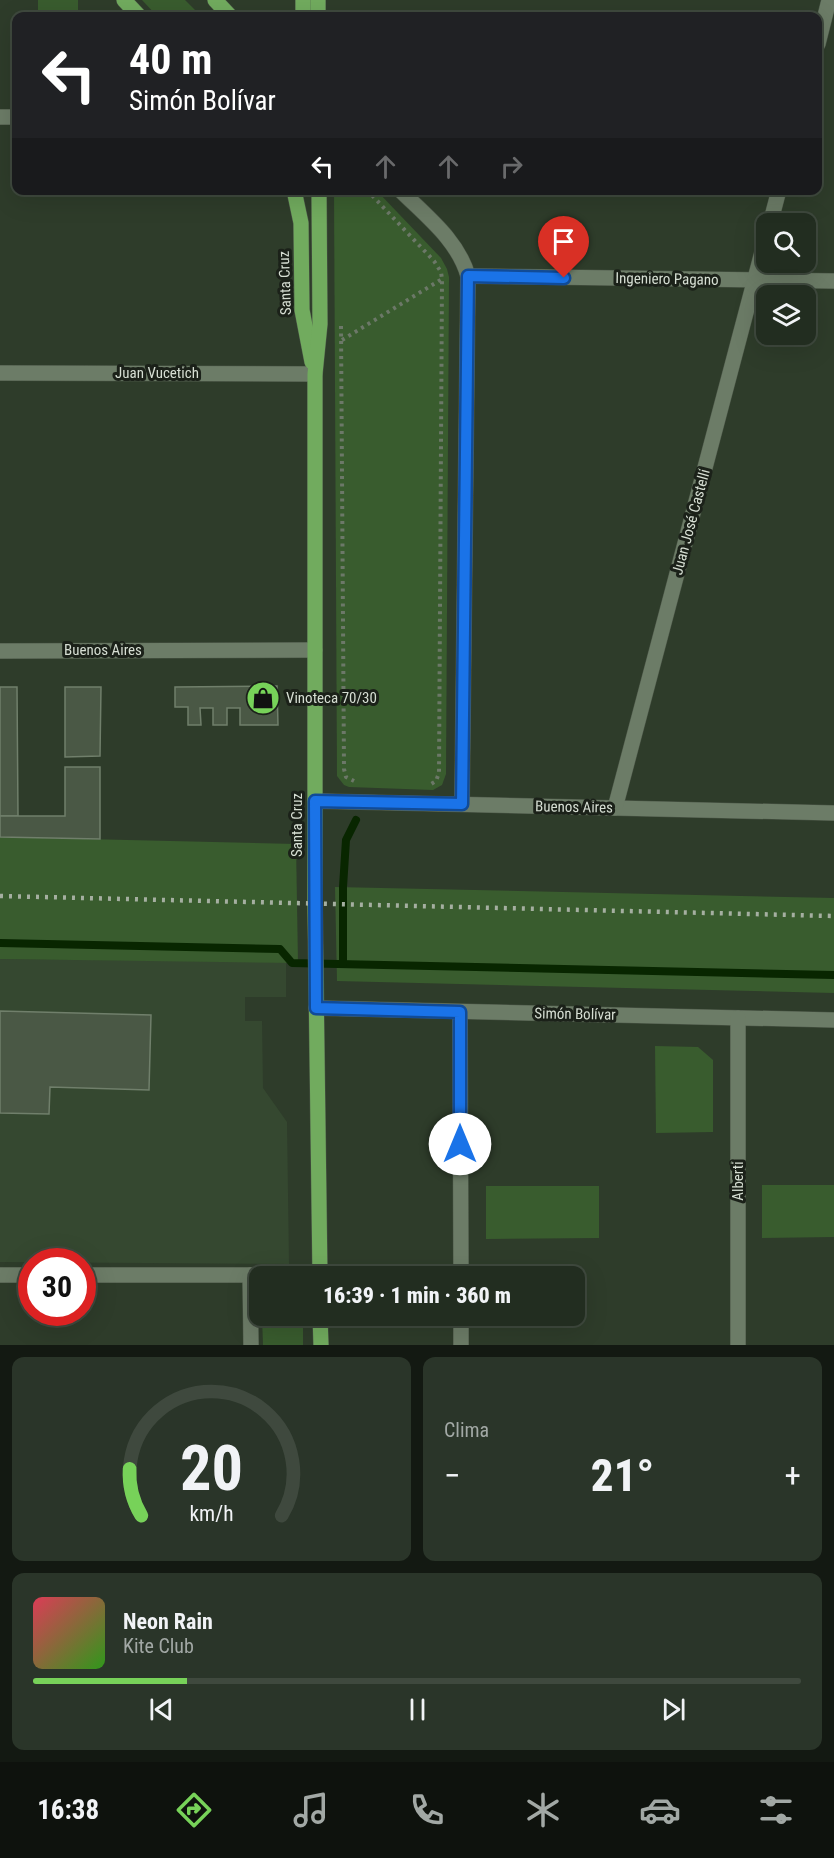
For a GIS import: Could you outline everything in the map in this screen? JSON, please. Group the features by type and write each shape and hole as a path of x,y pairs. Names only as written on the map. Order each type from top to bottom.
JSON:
{"main road":[{"path":"124,0 135,12"},
{"path":"215,0 226,12"},
{"name":"Santa Cruz","path":"295,195 301,223 302,310 315,374"},
{"name":"Santa Cruz","path":"319,195 320,324 315,374 315,801 320,1266"},
{"path":"320,1326 321,1345"}],"street":[{"path":"822,28 829,0"},
{"path":"405,195 452,241 464,262 468,276 462,804"},
{"path":"773,213 778,195"},
{"name":"Juan José Castelli","path":"615,808 757,273"},
{"name":"Ingeniero Pagano","path":"468,276 834,281"},
{"name":"Juan Vucetich","path":"0,373 315,374"},
{"name":"Buenos Aires","path":"0,651 315,650"},
{"name":"Buenos Aires","path":"315,801 834,813"},
{"name":"Simón Bolívar","path":"316,1008 834,1020"},
{"path":"460,1012 461,1266"},
{"name":"Alberti","path":"738,1018 738,1345"},
{"path":"0,1275 18,1275"},
{"path":"96,1275 249,1275"},
{"path":"251,1326 251,1345"},
{"path":"461,1326 461,1345"}],"path":[{"path":"372,195 434,261 441,272 442,279 439,773 436,781 428,784"},
{"path":"341,341 442,279"},
{"path":"341,318 344,769 346,777 365,781"}],"shaded area":[{"path":"0,959 286,962 286,997 245,997 245,1021 262,1021 263,1088 287,1122 289,1264 96,1263 96,1248 18,1248 18,1262 0,1262"}],"green space":[{"path":"38,0 78,0 78,12 38,12"},
{"path":"142,0 185,0 197,12 153,12"},
{"path":"334,195 381,195 441,258 449,277 446,774 442,785 433,790 349,787 344,785 337,776"},
{"path":"0,837 296,844 298,963 0,959"},
{"path":"335,887 834,898 834,993 337,981"},
{"path":"655,1046 698,1047 713,1060 713,1132 656,1133"},
{"path":"762,1185 834,1185 834,1237 762,1238"},
{"path":"486,1186 599,1186 599,1238 486,1239"},
{"path":"262,1264 304,1264 304,1266 262,1266"},
{"path":"262,1326 303,1326 303,1345 263,1345"}],"building":[{"path":"277,686 278,725 240,725 240,708 227,708 227,725 213,725 213,708 200,708 201,725 188,725 188,707 175,707 175,687"},
{"path":"0,687 17,687 18,816 0,816"},
{"path":"65,687 101,687 100,756 65,757"},
{"path":"65,767 100,767 100,839 0,837 0,816 65,816"},
{"path":"0,1011 151,1015 149,1090 50,1087 49,1114 0,1113"}],"waterway":[{"path":"343,964 343,887 346,840 356,820"},
{"path":"0,943 280,949 292,963 834,975"}],"railway":[{"path":"0,896 834,916"}],"place":[{"name":"Vinoteca 70/30","path":"263,698"}],"route":[{"path":"460,1144 460,1012 316,1008 315,801 462,804 468,276 564,278"}]}
